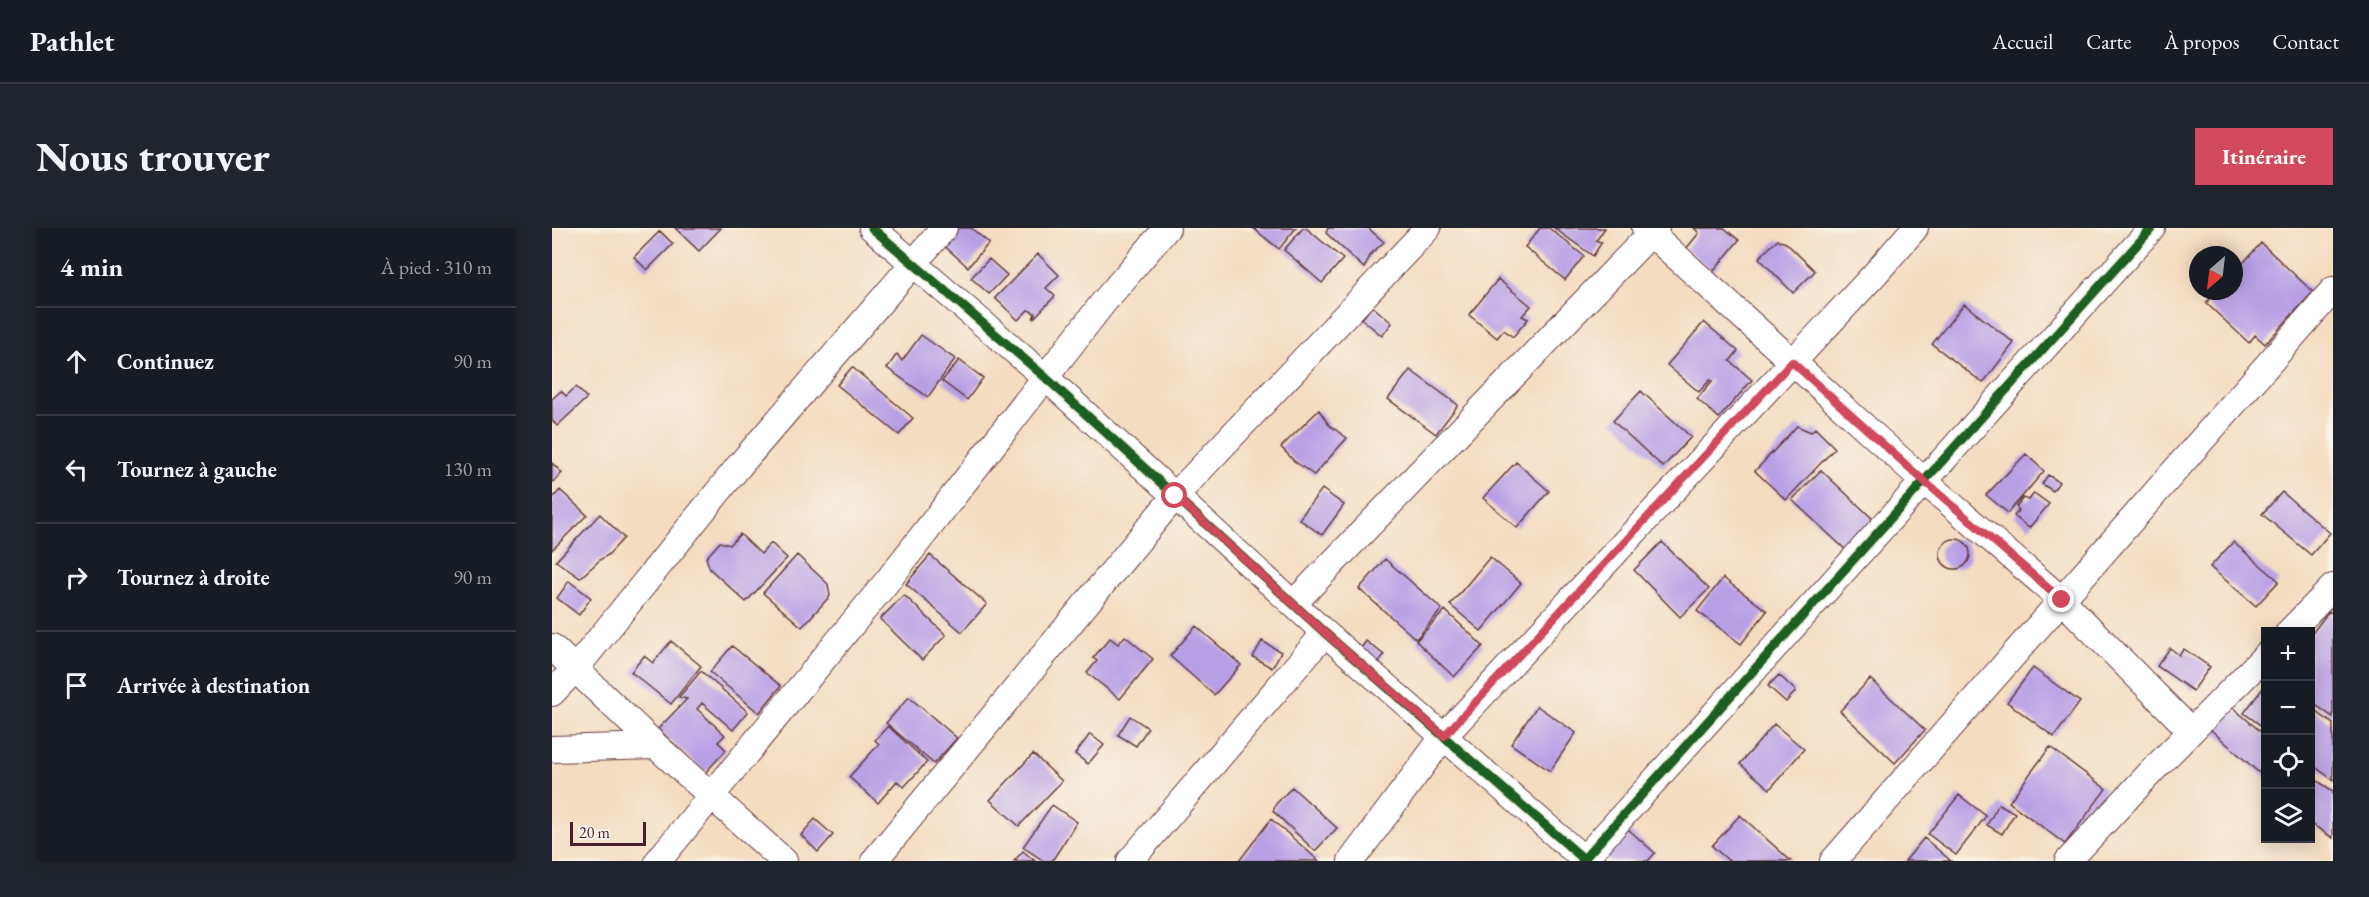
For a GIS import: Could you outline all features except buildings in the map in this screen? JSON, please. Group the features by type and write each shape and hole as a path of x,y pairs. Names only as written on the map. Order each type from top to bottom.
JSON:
{"street":[{"path":"872,228 1045,377 1325,633 1584,860 2152,228"},
{"path":"552,693 576,668 739,466 944,228"},
{"path":"658,861 889,579 1103,303 1167,228"},
{"path":"874,861 1175,496 1428,228"},
{"path":"1351,861 1444,736 1915,228"},
{"path":"1293,604 1651,230 1924,481 2062,600 2191,731"},
{"path":"1833,861 2333,291"},
{"path":"2294,627 2333,587"},
{"path":"1130,861 1325,633"},
{"path":"552,647 656,746 784,861"},
{"path":"2068,861 2261,659"},
{"path":"552,749 656,746"}],"cycle path":[{"path":"872,228 1045,377 1325,633 1586,861"},
{"path":"1582,861 2152,228"}],"route":[{"path":"1175,496 1325,633 1444,736 1792,362 1924,481 2062,600"}]}
